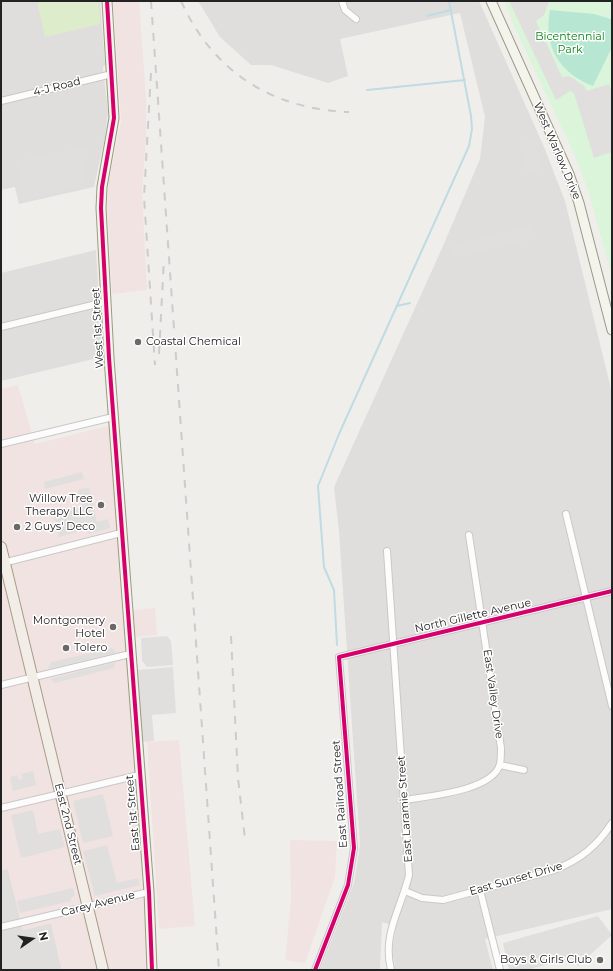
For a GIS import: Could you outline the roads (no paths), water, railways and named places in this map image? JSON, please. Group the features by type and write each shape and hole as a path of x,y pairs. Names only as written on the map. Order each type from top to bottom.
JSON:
{"main road":[{"name":"East 2nd Street","path":"1,547 3,563 33,677 103,970"}],"street":[{"name":"West 1st Street","path":"107,1 114,118 102,187 101,208 105,302 130,654"},
{"path":"342,1 344,10 356,19"},
{"name":"West Warlow Drive","path":"490,1 569,174 579,203 612,330"},
{"name":"4-J Road","path":"1,101 112,74"},
{"path":"1,327 105,302"},
{"path":"1,444 113,417"},
{"path":"566,514 612,706"},
{"path":"3,563 122,533"},
{"name":"East Valley Drive","path":"469,535 501,748 500,765"},
{"name":"East Laramie Street","path":"387,551 409,875 405,891 390,929 387,946 391,970"},
{"name":"North Gillette Avenue","path":"339,658 612,591"},
{"path":"1,685 130,654"},
{"name":"East 1st Street","path":"130,654 148,892 152,970"},
{"name":"East Railroad Street","path":"315,970 348,885 354,848 339,658"},
{"path":"404,800 476,786 491,778 500,765 524,770"},
{"path":"1,808 139,775"},
{"name":"East Sunset Drive","path":"405,891 422,898 443,900 554,870 571,863 587,853 611,828"},
{"path":"480,890 500,970"},
{"name":"Carey Avenue","path":"1,927 148,892"}],"waterway":[{"path":"337,645 334,590 324,567 318,486 339,434 469,146 472,129 471,116 449,1"},
{"path":"427,16 451,10"},
{"path":"367,90 465,80"},
{"path":"397,306 410,303"}],"railway":[{"path":"151,1 219,970"},
{"path":"181,1 194,26 210,48 228,67 248,82 270,94 295,103 321,109 349,112"},
{"path":"151,73 144,197 155,365"},
{"path":"159,354 164,258"},
{"path":"231,636 238,778 245,839"}],"place":[{"name":"Coastal Chemical","path":"138,342"},
{"name":"Willow Tree Therapy LLC","path":"101,505"},
{"name":"2 Guys' Deco","path":"17,527"},
{"name":"Montgomery Hotel","path":"113,627"},
{"name":"Tolero","path":"66,648"},
{"name":"Boys & Girls Club","path":"600,960"}],"park label":[{"name":"Bicentennial Park","path":"570,43"}]}
